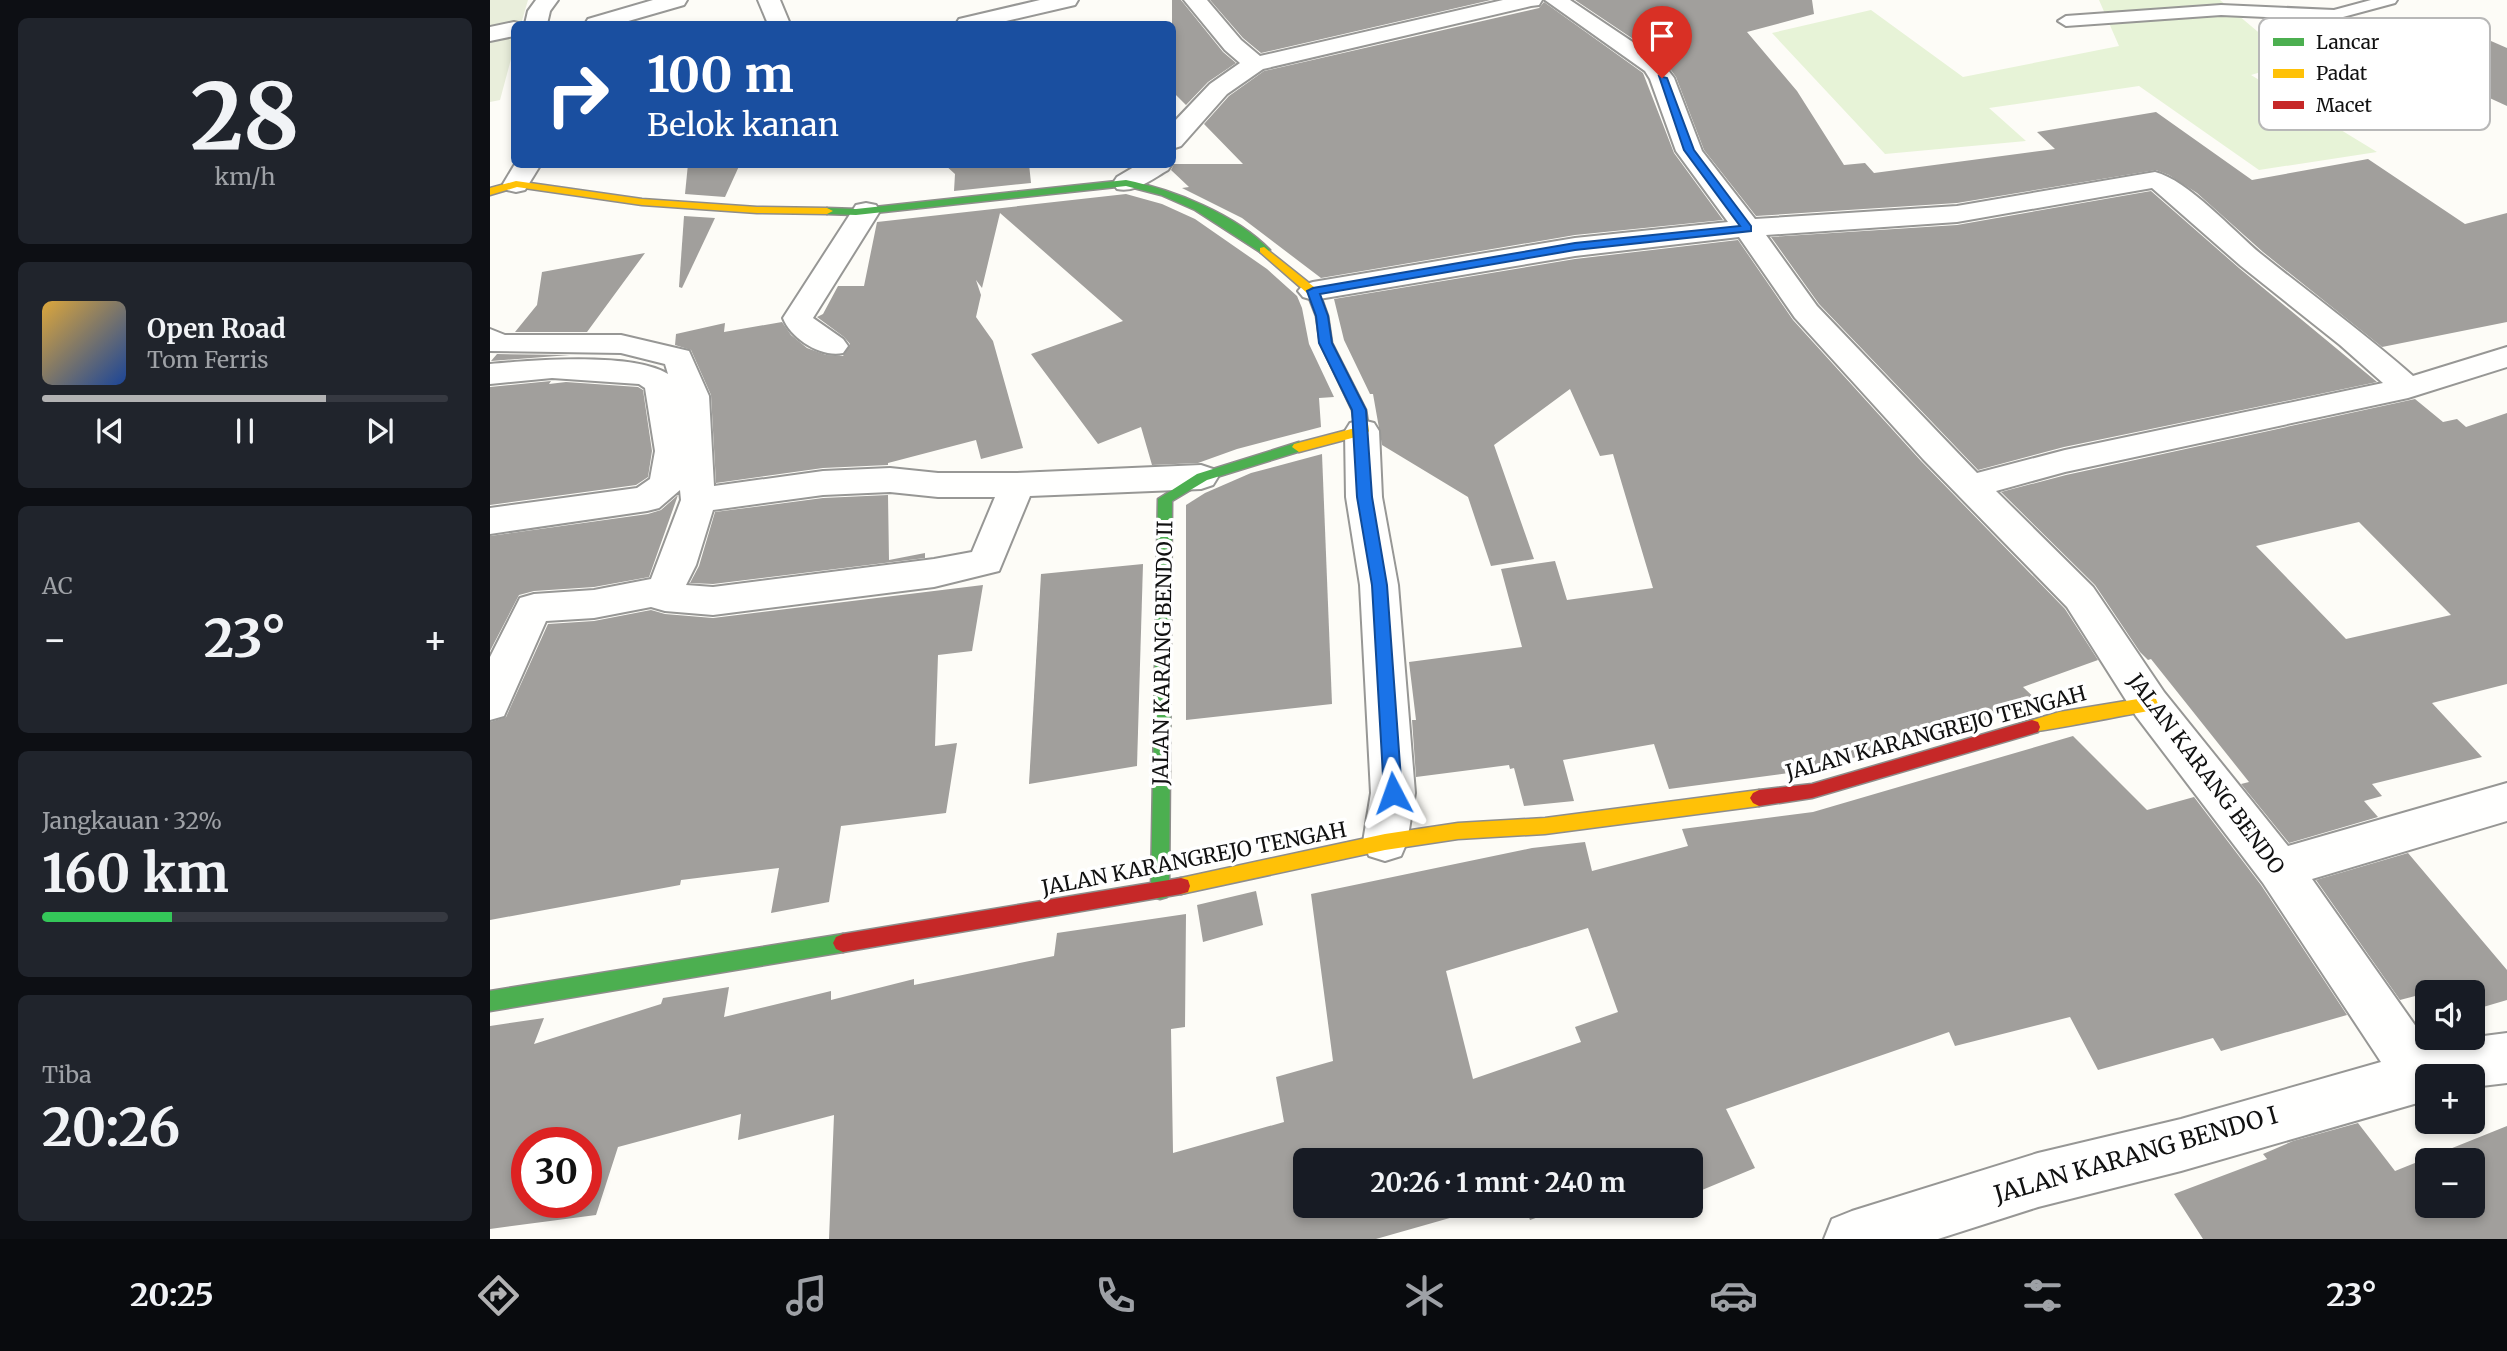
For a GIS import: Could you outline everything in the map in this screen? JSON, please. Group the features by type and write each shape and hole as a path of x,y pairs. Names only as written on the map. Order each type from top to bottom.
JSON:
{"street":[{"path":"537,21 539,11 547,0"},
{"path":"606,21 676,0"},
{"path":"769,0 778,21"},
{"path":"980,21 1067,0"},
{"path":"1195,0 1233,45 1255,64"},
{"path":"1176,136 1205,99 1227,81 1255,64 1531,0"},
{"name":"JALAN KARANG BENDO","path":"1556,0 1653,66 1662,78 1693,157 1806,312 1865,378 2080,597 2150,704 2279,869 2415,1068"},
{"path":"490,33 511,30"},
{"path":"1126,183 1152,168"},
{"path":"490,192 522,174 571,190 642,202 757,210 866,211 1126,183 1155,188 1211,212 1280,262 1313,291 1322,316 1326,343 1359,410 1364,497 1379,585 1393,793 1385,842"},
{"path":"1313,291 1575,247 1747,228 1957,214 2155,180 2164,184 2259,266 2351,338 2409,388"},
{"path":"832,346 800,323 798,318 866,211"},
{"path":"490,338 498,344 621,344 678,358 693,396 695,477 699,500 677,565 664,590 665,597 712,601 934,573 986,562 1017,485"},
{"path":"1972,486 2065,461 2409,388 2507,357"},
{"path":"490,374 552,368 647,375 660,383 673,451 666,484 647,499 490,522"},
{"name":"JALAN KARANG BENDO II","path":"1160,891 1165,499 1172,492 1201,477 1362,430"},
{"path":"699,500 823,483 890,480 939,485 1017,485 1201,477"},
{"path":"490,704 518,637 534,608 594,604 664,590"},
{"name":"JALAN KARANGREJO TENGAH","path":"490,1001 1160,891 1251,869 1385,842 1458,831 1545,826 1812,790 2059,719 2150,704"},
{"path":"2279,869 2507,802"},
{"name":"JALAN KARANG BENDO I","path":"2465,1064 2507,1058"},
{"name":"JALAN KARANG BENDO I","path":"1852,1239 2038,1180 2180,1145 2361,1091 2415,1078"}],"lane":[{"path":"2066,21 2221,10 2334,15 2389,0"}],"green space":[{"path":"490,0 528,0 522,21 511,21 511,59 500,100 490,102"},
{"path":"2099,0 2220,0 2259,33 2259,73 2251,75 2259,80 2259,130 2341,130 2377,152 2259,170 2139,86 1989,108 2026,141 1885,154 1772,33 1871,10 1963,77 2119,46"}],"building":[{"path":"1172,0 1181,0 1223,52 1236,63 1208,82 1186,105 1176,95 1176,21 1172,21"},
{"path":"1210,0 1491,0 1261,53 1243,38"},
{"path":"1575,0 1812,0 1814,14 1747,32 1797,91 1844,165 1865,163 1874,173 2055,149 2037,132 2156,112 2252,180 2368,159 2465,224 2507,213 2507,322 2382,347 2263,252 2197,193 2156,170 1957,203 1756,216 1704,150 1676,77 1663,59"},
{"path":"1544,2 1643,73 1674,153 1723,220 1575,235 1321,278 1242,218 1182,188 1189,187 1171,170 1176,168 1176,164 1243,164 1204,124 1229,96 1264,71 1539,8"},
{"path":"2490,41 2507,48 2507,106 2490,98"},
{"path":"688,168 738,168 725,197 685,194"},
{"path":"948,168 1029,168 1031,183 954,191 955,174"},
{"path":"2151,191 2377,382 2064,447 1978,470 1819,304 1771,237 1957,225"},
{"path":"1126,194 1162,204 1195,219 1267,269 1297,296 1309,344 1334,397 1319,398 1321,427 1237,449 1198,463 1152,465 1141,427 1098,444 1031,354 1123,321 1000,213 982,288 976,280 981,295 976,317 993,341 1023,448 981,459 976,440 888,465 823,468 716,483 711,395 691,350 675,345 676,334 725,323 724,332 782,322 791,335 807,348 826,355 843,356 850,344 817,317 823,314 838,286 864,286 877,222"},
{"path":"684,216 715,218 682,288 679,287"},
{"path":"1738,240 1793,320 1921,461 2065,609 2098,660 2023,687 2041,704 1811,770 1669,789 1654,744 1563,760 1574,801 1524,806 1514,768 1510,769 1509,765 1416,777 1412,720 1416,720 1409,662 1522,647 1501,569 1555,561 1567,600 1653,588 1613,454 1600,456 1570,389 1494,445 1534,559 1491,566 1468,497 1382,445 1373,394 1370,394 1344,340 1334,299 1575,259"},
{"path":"645,253 587,332 515,332 537,305 542,272"},
{"path":"497,354 570,355 491,361"},
{"path":"551,381 549,384 566,382 638,387 643,390 652,451 648,477 636,485 490,505 490,387"},
{"path":"2415,399 2443,422 2457,419 2466,427 2507,413 2507,684 2432,703 2482,757 2372,784 2382,796 2364,801 2378,817 2289,843 2241,784 2249,782 2151,659 2148,660 2140,652 2095,585 2001,492 2066,475","holes":["2359,522 2451,615 2346,639 2256,546"]},
{"path":"1322,454 1332,704 1186,720 1186,505 1205,493 1251,473"},
{"path":"678,495 649,577 594,587 534,591 519,595 490,651 490,536 648,514 661,510"},
{"path":"888,495 889,560 925,553 925,558 713,584 690,583 699,566 715,512 823,498"},
{"path":"1143,564 1137,766 1029,784 1041,574"},
{"path":"983,585 972,651 938,655 935,746 957,743 946,813 841,826 829,902 771,913 779,868 681,880 680,885 490,920 490,722 506,717 548,624 594,621 651,610 665,614 713,618"},
{"path":"2073,736 2147,810 2194,797 2261,885 2347,1015 2221,1051 2213,1038 2098,1070 2070,1017 1955,1046 1949,1032 1726,1109 1755,1168 1703,1190 1703,1148 1293,1148 1293,1218 1450,1218 1376,1239 829,1239 834,1115 738,1140 741,1114 618,1147 602,1196 602,1127 511,1127 511,1218 573,1218 490,1229 490,1026 544,1018 534,1044 661,1004 663,998 729,987 724,1017 831,991 831,1000 914,979 914,985 1054,956 1057,933 1186,914 1185,1027 1171,1029 1173,1153 1284,1122 1276,1077 1333,1061 1311,894 1532,848 1585,842 1592,871 1688,846 1682,829 1813,812","holes":["1588,928 1618,1012 1575,1027 1581,1042 1473,1079 1446,971"]},
{"path":"2408,853 2507,970 2507,1000 2485,1006 2485,980 2415,980 2415,996 2400,1000 2316,880"},
{"path":"1256,891 1263,925 1203,942 1197,905"},
{"path":"2358,1123 2395,1171 2415,1163 2415,1218 2485,1218 2485,1148 2452,1148 2507,1126 2507,1239 2203,1239 2174,1194 2267,1159 2263,1154 2293,1141"}],"traffic: fast":[{"path":"827,211 856,212 1126,183 1183,200 1231,227 1264,250"},
{"path":"1160,891 1165,499 1202,477 1299,447"},
{"path":"490,1001 843,943"}],"traffic: slow":[{"path":"490,192 516,184 642,202 757,210 827,211"},
{"path":"1264,250 1313,291 1322,316 1326,343 1359,410 1362,431 1299,447"},
{"path":"2032,727 2059,719 2150,704"},
{"path":"1181,886 1385,842 1458,831 1545,826 1759,798"}],"traffic: jam":[{"path":"1759,798 1812,791 2032,727"},
{"path":"843,943 1181,886"}],"route":[{"path":"1393,793 1379,585 1364,497 1359,410 1326,343 1322,316 1313,291 1575,247 1747,228 1689,150 1662,78"}]}
